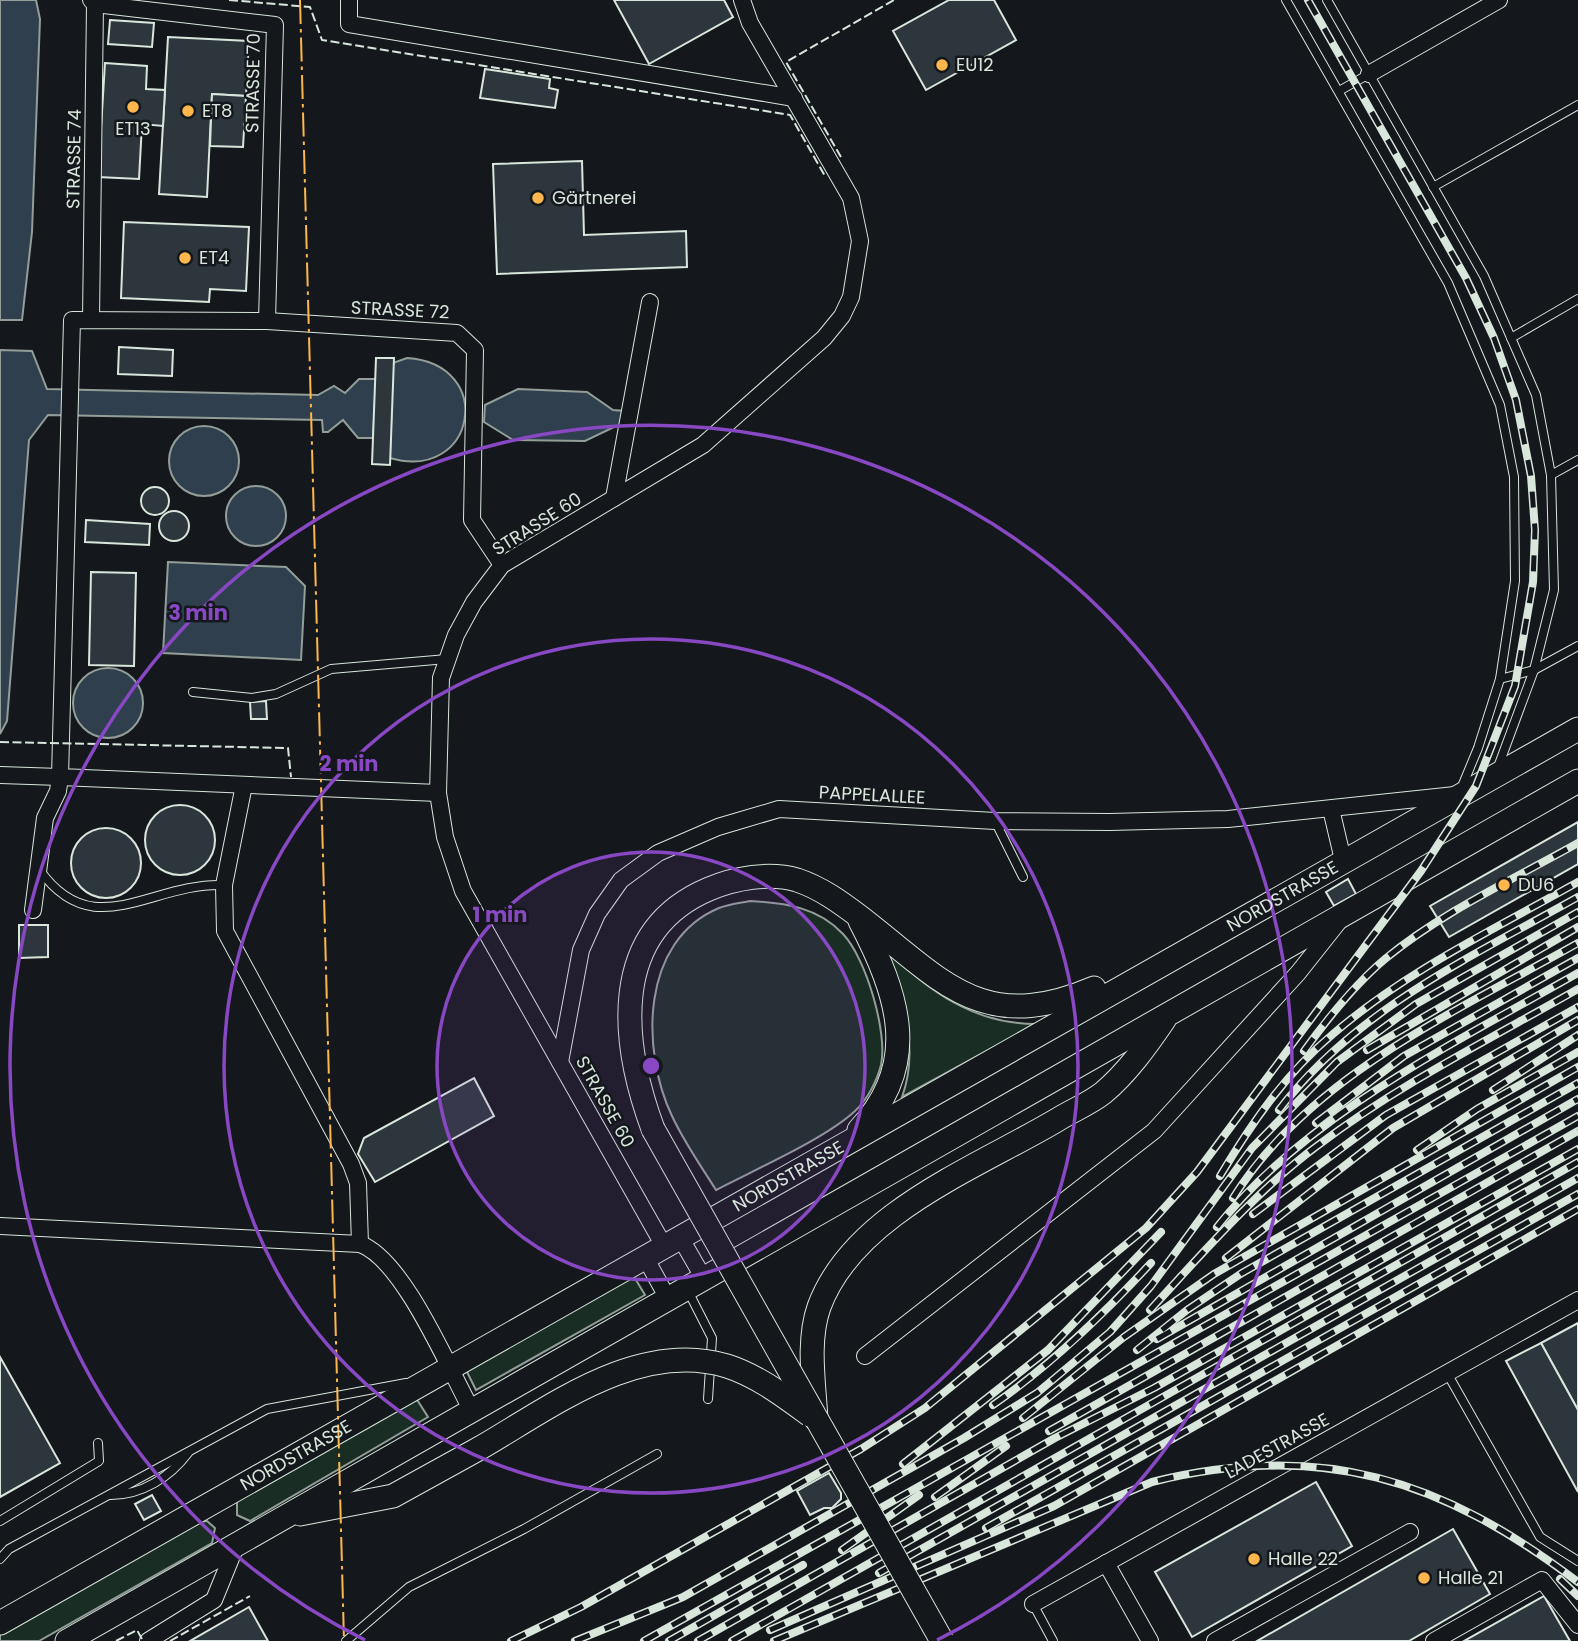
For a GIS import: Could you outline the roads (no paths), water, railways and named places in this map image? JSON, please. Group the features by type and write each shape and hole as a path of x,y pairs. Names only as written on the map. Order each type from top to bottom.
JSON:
{"street":[{"path":"349,0 349,24 794,98"},
{"name":"STRASSE 60","path":"663,1247 463,891 445,837 438,793 441,678 456,635 474,602 502,565 703,445 824,338 842,316 851,297 859,260 857,219 840,176 750,23 742,0"},
{"path":"1369,74 1499,0"},
{"name":"STRASSE 74","path":"91,320 93,2"},
{"name":"STRASSE 70","path":"93,2 275,25 267,321"},
{"path":"614,498 650,302"},
{"path":"33,911 45,818 58,791 60,777 72,320 91,320"},
{"name":"STRASSE 72","path":"91,320 267,321 457,333 475,350 472,520 502,565"},
{"name":"NORDSTRASSE","path":"0,1623 1578,729"},
{"path":"0,775 438,793"},
{"path":"67,1641 280,1517 1578,781"},
{"path":"244,785 224,885 225,931 351,1164 358,1183 360,1244"},
{"name":"PAPPELALLEE","path":"560,1062 580,950 597,914 621,880 657,853 718,827 779,809 995,821 1228,819 1458,795"},
{"path":"1331,809 1343,860"},
{"path":"942,1641 653,1129 642,1099 629,1041 631,991 640,958 654,933 675,909 701,892 728,881 763,877 794,880 821,889 894,943 919,968 953,990 998,1005 1042,1006 1069,999 1182,951"},
{"path":"865,1356 1154,1130 1298,972 1346,913"},
{"path":"846,1144 887,1095 896,1074 900,1052 892,996 876,950 857,915"},
{"path":"816,1419 813,1343 818,1309 832,1280 855,1247 887,1219 1102,1093 1149,1041 1169,1013"},
{"path":"0,1226 360,1244 374,1249 400,1278 439,1374 471,1409"},
{"path":"663,1247 685,1287"},
{"path":"663,1247 685,1287"},
{"name":"LADESTRASSE","path":"1032,1604 1578,1300"},
{"path":"280,1517 393,1496 585,1387 637,1366 684,1361 726,1366 759,1380 816,1419"},
{"path":"1215,1641 1410,1532"},
{"path":"148,1641 214,1600 238,1541"},
{"path":"1106,1563 1150,1641"},
{"path":"1434,1641 1542,1580 1578,1625"}],"lane":[{"path":"1286,0 1448,283 1500,405 1514,477 1517,531 1515,581 1500,679 1478,748 1458,795"},
{"path":"1327,0 1484,276 1536,396 1551,475 1554,590 1534,670 1494,776"},
{"path":"1339,91 1369,74"},
{"path":"1433,187 1578,105"},
{"path":"1511,338 1578,299"},
{"path":"1551,475 1578,460"},
{"path":"1500,679 1534,670 1578,646"},
{"path":"193,692 252,698 276,694 331,669 447,659"},
{"path":"995,821 1023,877"},
{"path":"38,867 54,890 76,905 100,908 200,884 224,885"},
{"path":"685,1287 712,1338 708,1399"},
{"path":"1447,1373 1540,1536 1578,1561"},
{"path":"0,1559 9,1549 267,1409 439,1374"},
{"path":"0,1521 99,1461 97,1443"},
{"path":"346,1641 409,1587 524,1529 657,1454"},
{"name":"LADESTRASSE","path":"1032,1604 1053,1641"}],"water":[{"path":"0,0 36,0 40,19 32,232 22,320 0,320"},
{"path":"0,350 32,351 47,389 318,395 334,386 345,393 359,379 376,379 373,438 358,438 343,420 328,432 323,432 322,420 48,415 29,440 7,721 0,734"},
{"path":"407,358 436,365 454,380 464,399 464,420 457,439 442,454 419,461 390,458 393,363"},
{"path":"518,389 587,392 613,410 625,411 623,427 616,426 585,441 513,440 484,422 485,405"},
{"path":"204,426 229,436 239,461 229,486 204,496 179,486 169,461 179,436"},
{"path":"250,486 262,486 281,499 286,516 284,528 273,541 262,546 250,546 231,533 226,522 226,510 239,491"},
{"path":"168,562 286,567 305,586 301,660 163,653"},
{"path":"108,668 133,678 143,703 133,728 108,738 83,728 73,703 83,678"}],"railway":[{"path":"511,1641 581,1607 861,1449 925,1408 1146,1228 1197,1172 1421,871 1476,786 1515,686 1533,582 1535,530 1531,476 1516,400 1494,338 1466,278 1308,0"},
{"path":"1304,1051 1352,991 1407,942 1454,911 1578,843"},
{"path":"1220,1176 1244,1137 1285,1082 1316,1049 1361,1011 1390,990 1483,934 1578,882"},
{"path":"1279,1110 1309,1075 1379,1014 1456,964 1578,897"},
{"path":"575,1641 683,1597 964,1438 1037,1393 1110,1332 1151,1286 1252,1148 1337,1062 1416,1004 1578,912"},
{"path":"1367,1050 1578,927"},
{"path":"1233,1198 1265,1155 1302,1116 1344,1081 1436,1022 1578,943"},
{"path":"1316,1123 1404,1056 1578,958"},
{"path":"1217,1227 1253,1187 1293,1150 1338,1116 1433,1054 1578,973"},
{"path":"1150,1310 1251,1203 1317,1146 1412,1083 1578,989"},
{"path":"1253,1214 1386,1115 1578,1007"},
{"path":"1226,1258 1393,1128 1578,1020"},
{"path":"1493,1090 1578,1035"},
{"path":"1417,1150 1477,1109 1578,1052"},
{"path":"1023,1418 1124,1337 1214,1274 1578,1067"},
{"path":"1137,1350 1187,1310 1242,1273 1578,1083"},
{"path":"1157,1339 1578,1099"},
{"path":"644,1641 1578,1116"},
{"path":"1049,1431 1578,1131"},
{"path":"698,1641 1055,1438 1154,1388 1578,1149"},
{"path":"732,1641 1578,1162"},
{"path":"879,1573 1578,1178"},
{"path":"986,1528 1578,1194"},
{"path":"770,1630 1054,1506 1578,1209"},
{"path":"903,1464 1048,1350 1161,1232"},
{"path":"993,1405 1036,1373 1076,1338 1151,1263"},
{"path":"935,1497 1006,1446"},
{"path":"774,1641 1152,1482 1213,1470 1270,1465 1325,1468 1377,1478 1428,1494 1478,1517 1528,1546 1578,1582"},
{"path":"842,1550 919,1495"},
{"path":"669,1641 803,1565"},
{"path":"1560,1579 1578,1596"}],"place":[{"name":"EU12","path":"942,65"},
{"name":"ET13","path":"133,107"},
{"name":"ET8","path":"188,111"},
{"name":"Gärtnerei","path":"538,198"},
{"name":"ET4","path":"185,258"},
{"name":"DU6","path":"1504,885"},
{"name":"Halle 22","path":"1254,1559"},
{"name":"Halle 21","path":"1424,1578"}]}
